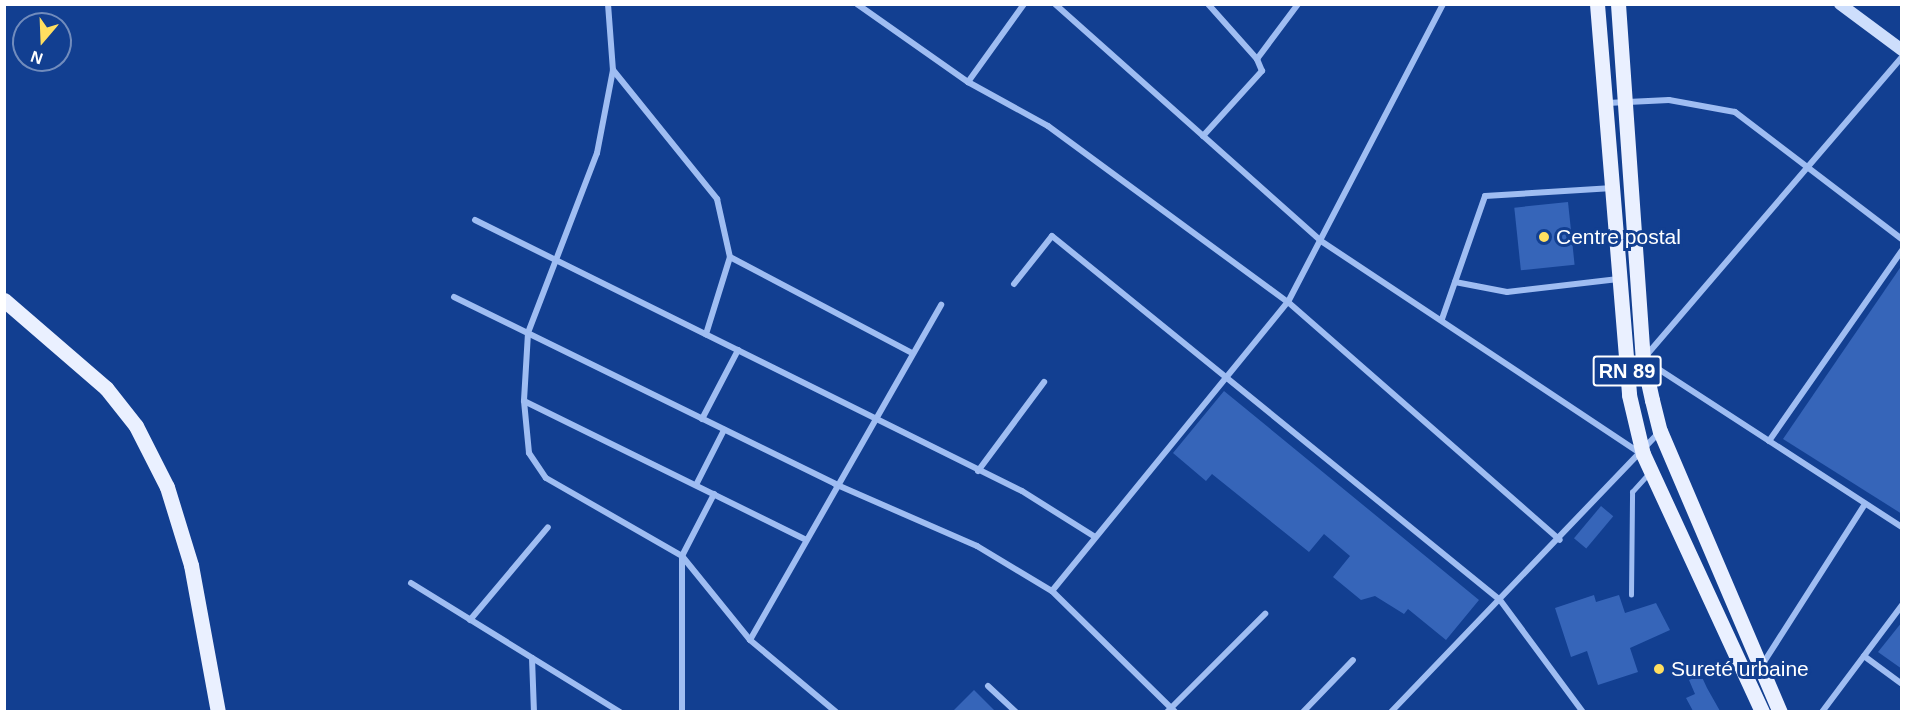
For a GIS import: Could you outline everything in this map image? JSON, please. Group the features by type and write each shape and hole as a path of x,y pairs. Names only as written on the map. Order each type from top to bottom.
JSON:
{"main road":[{"name":"RN 89","path":"1597,4 1607,103 1629,395 1643,454 1762,711"},
{"name":"RN 89","path":"1618,4 1628,102 1643,358 1660,431 1780,711"},
{"path":"4,300 106,388 141,436 167,487 191,565 218,711"}],"street":[{"path":"608,4 613,70 597,153 559,263 528,333 524,401 530,453 546,478 682,556 750,640 836,711"},
{"path":"857,4 968,82 1048,126 1288,302 1560,540"},
{"path":"968,82 1024,4"},
{"path":"1055,4 1321,241 1643,454"},
{"path":"1203,136 1262,71 1257,59 1208,4"},
{"path":"1257,59 1298,4"},
{"path":"1052,591 1288,302 1443,4"},
{"path":"1840,4 1902,50"},
{"path":"1902,57 1643,358 1902,527"},
{"path":"613,70 717,200 730,257 706,334"},
{"path":"1607,103 1702,102 1735,112 1902,239"},
{"path":"1442,319 1485,196 1613,188"},
{"path":"475,220 1049,505 1095,537"},
{"path":"1014,284 1052,236 1500,600 1583,711"},
{"path":"1769,441 1902,250"},
{"path":"730,257 912,353"},
{"path":"1455,282 1507,292 1620,278"},
{"path":"454,297 835,484 977,546 1052,591 1171,710 1265,614"},
{"path":"750,640 835,484 941,305"},
{"path":"702,419 738,350"},
{"path":"978,471 1044,382"},
{"path":"524,401 805,539"},
{"path":"696,485 724,430"},
{"path":"1391,711 1643,454 1660,431"},
{"path":"682,711 682,556 714,494"},
{"path":"1761,667 1865,504"},
{"path":"470,620 548,527"},
{"path":"411,583 620,711"},
{"path":"1822,711 1902,605"},
{"path":"1864,656 1902,684"},
{"path":"532,658 534,711"},
{"path":"1303,711 1353,660"},
{"path":"988,686 1016,711"}],"lane":[{"path":"1631,595 1632,492 1651,471"}],"building":[{"name":"Centre postal","path":"1568,202 1575,265 1521,270 1514,208"},
{"path":"1902,265 1902,514 1783,439"},
{"path":"1224,391 1479,600 1446,640 1408,609 1404,614 1375,596 1361,600 1333,577 1350,556 1324,534 1309,552 1212,474 1206,481 1173,453"},
{"path":"1601,506 1613,516 1586,548 1574,538"},
{"path":"1594,595 1596,602 1619,595 1625,613 1656,603 1670,630 1630,648 1638,672 1598,685 1587,651 1571,657 1555,608"},
{"path":"1902,622 1902,669 1878,652"},
{"path":"1701,675 1720,711 1693,711 1686,698 1695,694 1689,680"},
{"path":"974,690 995,711 953,711"}],"place":[{"name":"Centre postal","path":"1544,237"},
{"name":"Sureté urbaine","path":"1659,669"}]}
